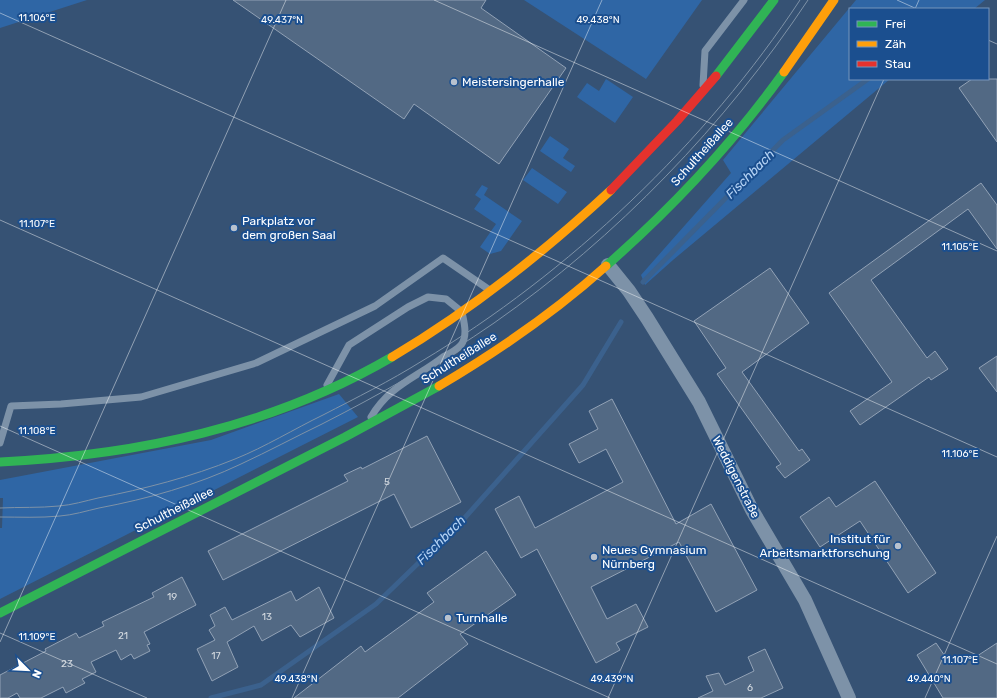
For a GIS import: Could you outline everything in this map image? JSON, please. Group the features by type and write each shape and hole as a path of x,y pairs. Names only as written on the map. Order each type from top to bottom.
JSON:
{"main road":[{"path":"0,462 67,458 159,445 230,427 296,404 380,363 462,312 491,292 553,242 597,202 635,166 702,92 736,51 774,0"},
{"name":"Schultheißallee","path":"0,612 365,426 438,386 498,349 552,311 608,265 688,186 742,125 797,56 834,0"}],"street":[{"name":"Weddigenstraße","path":"608,265 642,311 699,402 752,510 805,600 846,697"}],"lane":[{"path":"702,92 705,51 744,0"},
{"path":"0,443 11,406 61,404 141,397 256,363 375,306 443,258 491,292"},
{"path":"323,392 349,344 408,307 428,297 446,299 462,312 465,333 461,345 439,361 399,385 375,409 365,426"}],"shaded area":[{"path":"0,0 87,0 0,28"},
{"path":"524,0 702,0 646,79"},
{"path":"856,0 985,0 975,8 849,8"},
{"path":"849,8 849,80 889,80 645,285 641,275 731,173 723,160"},
{"path":"606,79 633,97 615,123 577,97 587,83 599,91"},
{"path":"550,136 569,149 563,158 575,166 571,172 540,151"},
{"path":"532,168 567,192 558,204 523,180"},
{"path":"482,185 488,188 484,195 522,221 501,251 490,254 480,247 496,224 474,209 481,199 475,195"},
{"path":"339,394 358,417 0,599 0,528 2,528 3,498 0,498 0,480 211,440"}],"building":[{"name":"Meistersingerhalle","path":"233,0 486,0 481,8 566,68 499,164 414,104 404,119"},
{"path":"997,79 997,142 959,88 971,80"},
{"path":"981,183 997,205 997,249 968,209 871,280 927,358 935,351 948,369 931,380 929,377 860,425 850,411 892,382 829,293"},
{"path":"770,268 809,323 742,372 799,451 802,449 810,460 785,478 776,467 781,464 717,374 726,368 694,321"},
{"path":"997,356 997,392 979,368"},
{"path":"612,399 676,524 711,504 757,590 716,612 679,542 591,587 607,619 636,604 648,627 616,643 620,650 596,663 537,549 521,558 495,509 519,496 535,528 623,482 606,449 579,463 569,444 598,429 589,411"},
{"path":"427,436 461,502 411,528 394,494 223,580 208,551 348,481 344,475 361,467 362,469"},
{"path":"875,481 936,573 908,593 860,521 820,547 800,517 829,497 836,507"},
{"name":"Turnhalle","path":"486,551 516,595 460,634 468,644 398,698 294,698 361,646 365,652 434,602 427,593"},
{"path":"182,577 196,605 144,632 150,644 147,645 150,651 134,659 131,654 121,660 116,650 91,662 96,672 82,679 85,683 66,693 63,687 41,698 20,698 17,693 8,698 0,698 0,675 46,651 45,649 76,633 79,638 104,626 102,622 154,597 152,593"},
{"path":"319,587 334,618 300,637 291,625 262,641 254,626 227,642 238,667 212,681 197,649 215,640 209,630 215,626 210,615 225,607 232,620 291,591 296,601"},
{"path":"936,643 951,665 967,655 971,660 997,643 997,698 943,698 917,655"},
{"path":"765,649 783,688 761,698 698,698 713,691 706,676 719,673 725,685 754,671 748,657"}],"waterway":[{"name":"Fischbach","path":"643,282 783,140 867,80"},
{"name":"Fischbach","path":"211,698 261,685 376,604 461,522 583,385 621,322"}],"tram line":[{"path":"0,508 69,505 150,486 202,471 257,449 373,389 422,361 477,326 530,288 581,246 631,201 678,154 722,104 763,53 800,0"},
{"path":"0,517 45,517 70,515 153,496 189,485 224,472 344,413 452,351 539,290 626,216 705,134 776,46 808,0"}],"traffic: fast":[{"path":"716,76 774,0"},
{"path":"606,266 631,244 701,174 744,124 784,72"},
{"path":"0,462 103,452 153,444 203,433 252,419 300,402 346,381 392,357"},
{"path":"0,613 345,437 439,386"}],"traffic: slow":[{"path":"784,72 834,0"},
{"path":"392,357 451,320 506,280 585,214 611,190"},
{"path":"439,386 526,330 567,299 606,266"}],"traffic: jam":[{"path":"611,190 677,121 716,76"}],"place":[{"name":"Meistersingerhalle","path":"454,82"},
{"name":"Parkplatz vor dem großen Saal","path":"234,228"},
{"name":"Institut für Arbeitsmarktforschung","path":"898,546"},
{"name":"Neues Gymnasium Nürnberg","path":"594,557"},
{"name":"Turnhalle","path":"448,618"}]}
